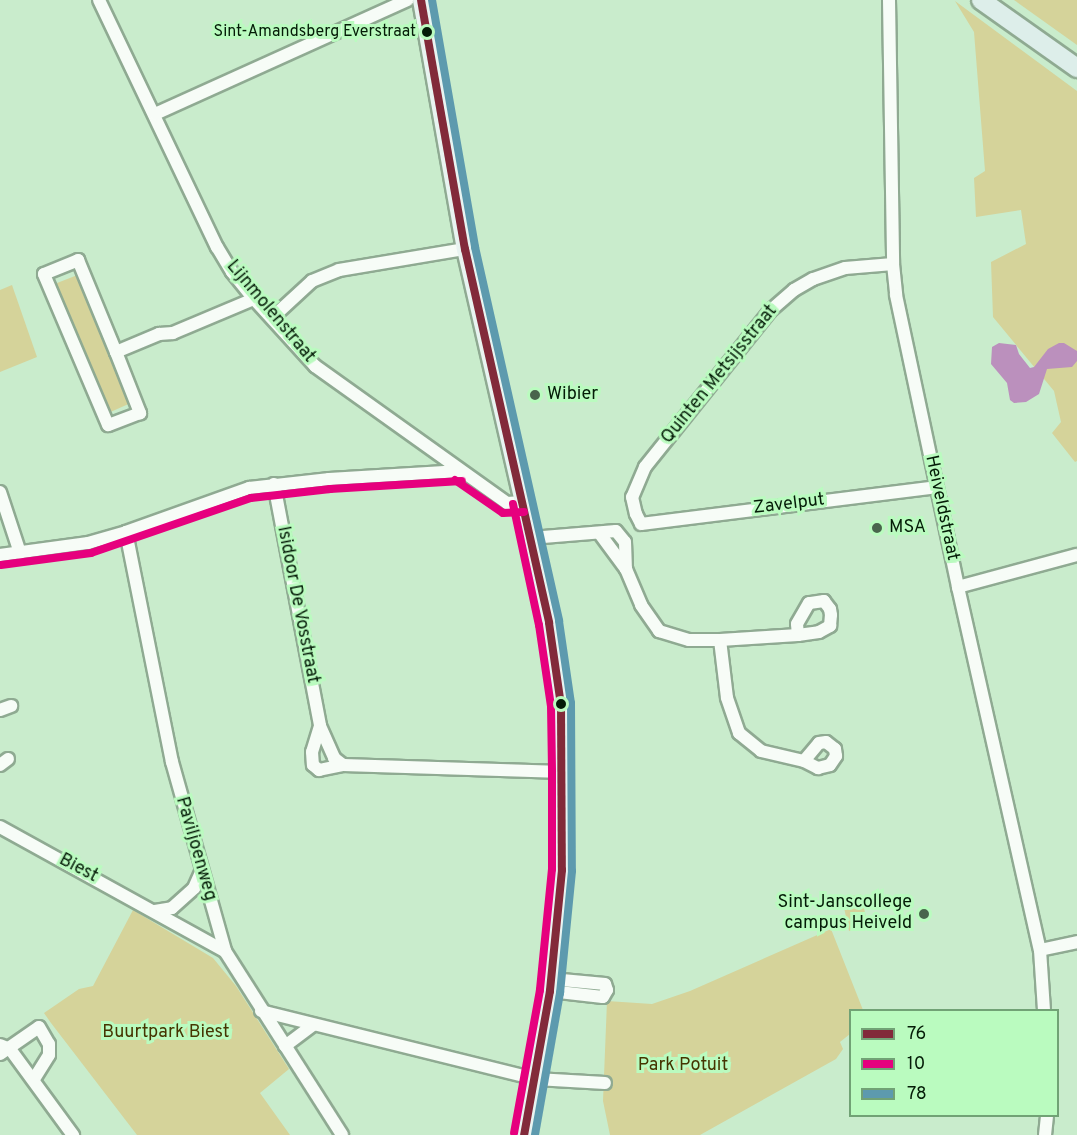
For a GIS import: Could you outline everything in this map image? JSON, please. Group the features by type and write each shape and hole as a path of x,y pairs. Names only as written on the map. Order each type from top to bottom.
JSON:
{"main road":[{"path":"421,0 465,249 549,623 561,705 562,870 551,985 536,1079 524,1135"},
{"path":"981,0 1077,68"}],"street":[{"name":"Lijnmolenstraat","path":"99,0 218,247 232,272 254,299 273,317 315,366 507,503 522,502"},
{"path":"155,114 408,0"},
{"name":"Heiveldstraat","path":"889,0 893,264 896,295 957,587 1040,950 1044,1009"},
{"path":"273,317 312,281 339,270 465,249"},
{"path":"78,260 116,352 140,413 108,425 44,274 78,260"},
{"name":"Quinten Metsijsstraat","path":"641,524 632,497 645,467 770,311 794,290 813,279 845,268 893,264"},
{"path":"116,352 159,334 173,333 254,299"},
{"path":"0,555 88,543 126,532 249,488 274,484 461,471"},
{"name":"Isidoor De Vosstraat","path":"274,484 320,726 329,750 343,765"},
{"name":"Zavelput","path":"641,524 936,487"},
{"path":"0,492 20,553"},
{"path":"531,538 616,531 625,542 626,569"},
{"name":"Paviljoenweg","path":"126,532 172,762 225,951 261,1011 342,1135"},
{"path":"600,534 626,569 641,605 659,631 689,640 798,635"},
{"path":"957,587 1077,555"},
{"path":"720,640 727,698 739,733 761,751 804,762"},
{"name":"Isidoor De Vosstraat","path":"320,726 312,752 313,765 319,770 343,765 563,772"},
{"name":"Biest","path":"0,827 225,951"},
{"path":"155,911 172,908 194,888 201,872"},
{"path":"1040,950 1077,942"},
{"path":"261,1011 536,1079 605,1083"},
{"path":"285,1046 313,1025"},
{"path":"34,1079 49,1054 49,1044 39,1027 3,1049 34,1079 74,1135"},
{"path":"1045,1135 1047,1117"}],"green space":[{"path":"1014,0 1077,0 1077,45"},
{"path":"955,1 1077,91 1077,461 1075,462 1052,433 1061,422 1054,391 993,317 991,262 1026,244 1021,210 976,217 974,178 985,171 974,32"},
{"path":"80,274 133,402 106,414 52,285"},
{"path":"12,285 37,357 0,372 0,290"},
{"path":"861,894 868,927 849,931 842,898"},
{"name":"Buurtpark Biest","path":"133,910 213,958 236,986 289,1069 260,1093 290,1135 137,1135 44,1013 79,989 93,986"},
{"name":"Park Potuit","path":"831,929 863,1009 849,1009 849,1035 840,1042 843,1049 836,1059 700,1135 610,1135 603,1101 607,1001 652,1004 690,991"}],"shaded area":[{"path":"999,343 1016,345 1019,354 1030,368 1034,367 1048,349 1059,343 1064,343 1077,351 1077,361 1072,367 1047,369 1039,394 1026,402 1014,403 1010,400 1007,383 991,364 992,347"}],"transit line":[{"name":"76","path":"421,0 465,249 549,623 561,705 562,870 550,991 524,1135"},
{"name":"78","path":"432,0 475,247 559,621 571,703 572,871 560,993 535,1135"},
{"name":"10","path":"455,480 503,513 524,512"},
{"name":"10","path":"1,565 91,553 251,498 330,489 462,481"},
{"name":"10","path":"513,504 539,625 551,706 552,772 552,869 540,990 514,1133"}],"place":[{"name":"Sint-Amandsberg Everstraat","path":"427,32"},
{"name":"Wibier","path":"535,395"},
{"name":"MSA","path":"877,528"},
{"name":"Sint-Janscollege campus Heiveld","path":"924,914"}]}
